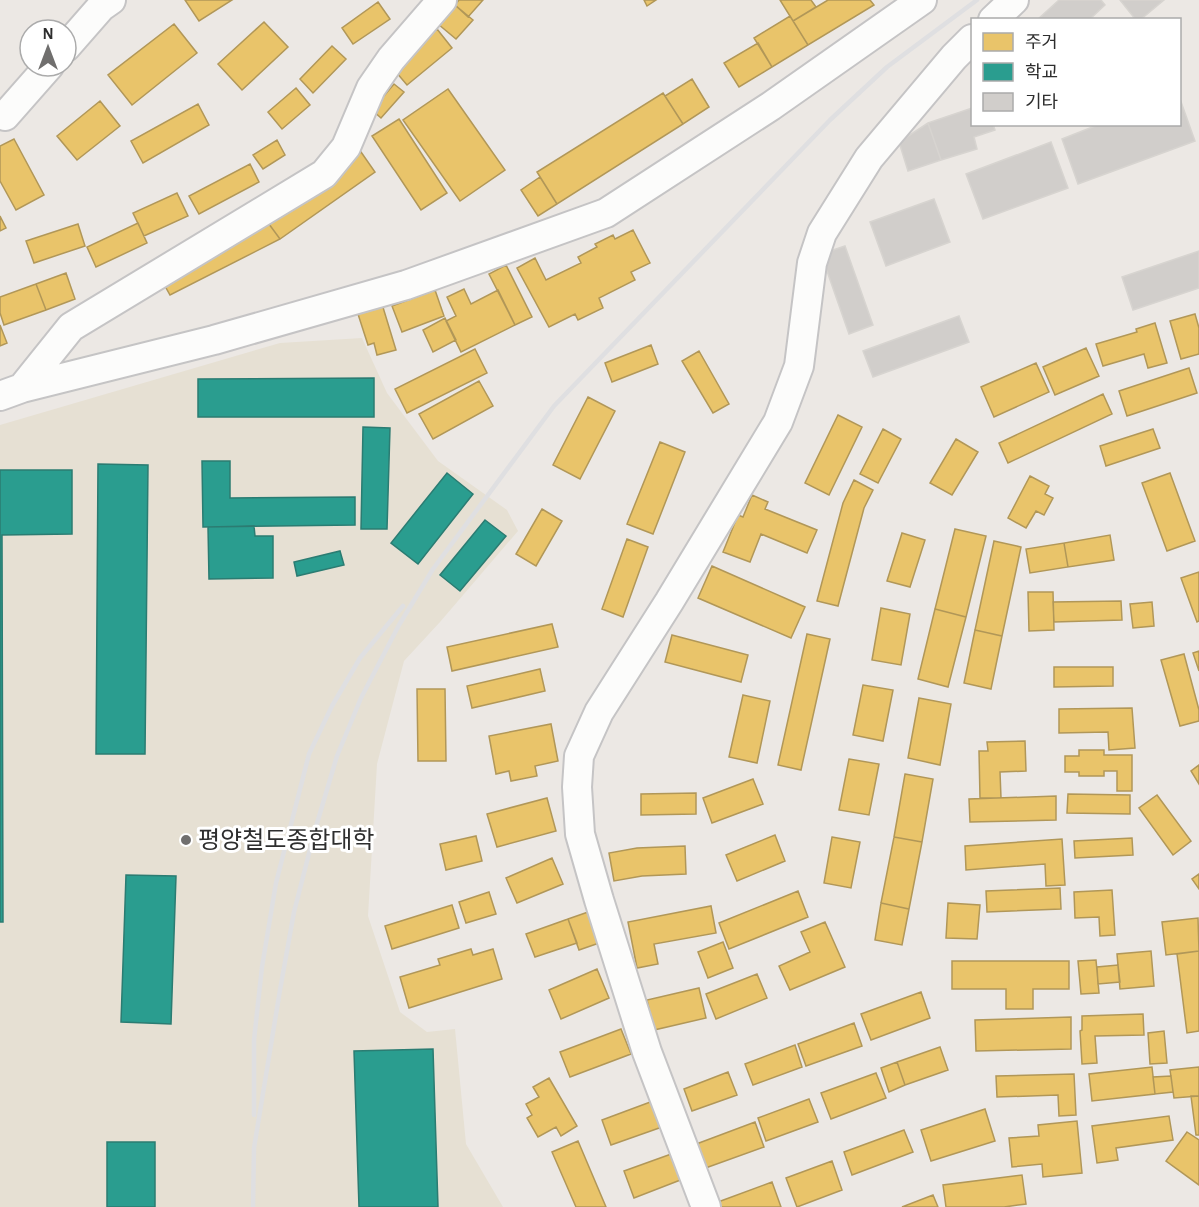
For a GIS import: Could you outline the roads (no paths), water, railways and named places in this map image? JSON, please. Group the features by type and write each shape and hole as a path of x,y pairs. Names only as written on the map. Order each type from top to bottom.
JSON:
{"street":[{"path":"78,32 100,7 111,0"},
{"path":"11,392 71,327 324,174 346,147 371,88 391,59 442,0"},
{"path":"11,392 214,340 406,285 606,213 771,106 922,0"},
{"path":"995,18 1014,0"},
{"path":"706,1207 647,1052 598,900 580,834 577,788 579,756 599,712 778,422 799,366 812,263 822,233 869,158 971,40"},
{"path":"5,116 38,78"}],"railway":[{"path":"253,1207 254,1148 294,912 337,756 361,698 399,625 433,569 554,406 830,120 887,67 977,0"},
{"path":"254,1115 254,1040 262,967 276,883 309,754 332,706 360,658 403,606"}],"place":[{"name":"평양철도종합대학","path":"186,840"}]}
